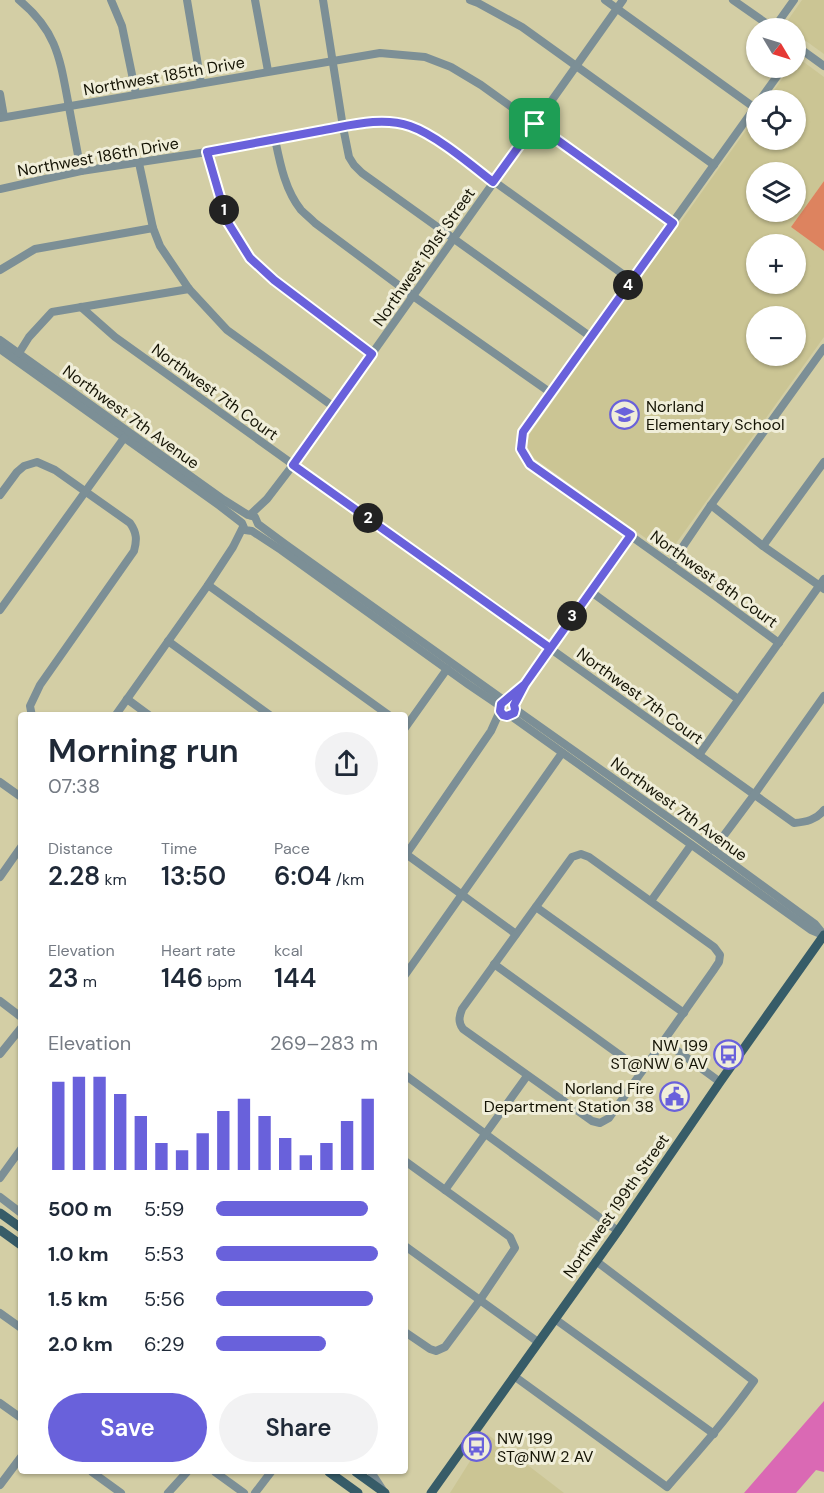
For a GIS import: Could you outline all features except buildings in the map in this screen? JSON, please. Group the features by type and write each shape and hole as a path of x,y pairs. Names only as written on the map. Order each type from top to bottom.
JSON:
{"main road":[{"name":"Northwest 199th Street","path":"431,1493 618,1231 824,935"},
{"path":"0,1213 18,1226"},
{"path":"0,1230 18,1243"},
{"path":"332,1474 358,1493"},
{"path":"359,1474 385,1493"}],"street":[{"path":"19,0 45,26 63,68 81,171"},
{"path":"111,0 122,26 136,94"},
{"path":"187,0 201,83"},
{"path":"255,0 268,71"},
{"path":"323,0 343,127 349,157 354,165 591,337"},
{"path":"470,0 522,27 714,165"},
{"path":"605,0 746,101"},
{"name":"Northwest 191st Street","path":"254,518 623,0"},
{"path":"733,0 759,18"},
{"path":"780,18 794,0"},
{"name":"Northwest 185th Drive","path":"2,117 380,53 425,57 451,67 481,85 673,223"},
{"path":"806,54 824,66"},
{"path":"0,94 2,117"},
{"path":"275,139 280,165 291,194 301,210 315,223 550,393 746,120"},
{"name":"Northwest 186th Drive","path":"0,189 81,171 207,152 343,127 397,122 431,136 631,280"},
{"path":"207,152 227,221 250,258 274,280 372,354"},
{"path":"139,163 153,228 160,246 189,289 226,330 334,407"},
{"path":"0,270 35,249 153,228"},
{"path":"19,353 52,312 189,289"},
{"name":"Northwest 7th Court","path":"81,307 115,337 794,823 806,822 824,810"},
{"name":"Northwest 7th Avenue","path":"0,340 254,518 507,708 562,753 811,930 824,935"},
{"path":"671,564 824,348"},
{"name":"Northwest 7th Avenue","path":"0,349 447,669 714,850 815,924 824,935"},
{"name":"Northwest 8th Court","path":"550,393 523,432 521,449 530,464 779,642"},
{"path":"0,610 124,438"},
{"path":"0,495 17,472 24,466 37,462 55,470 130,523 136,532 137,541 134,551 40,685 30,706 31,712"},
{"path":"763,546 824,462"},
{"path":"699,755 822,584 763,546 711,505"},
{"path":"243,518 254,518 256,530 247,528 243,518"},
{"path":"118,712 247,528"},
{"path":"408,852 630,535"},
{"path":"208,585 384,712"},
{"path":"590,591 738,699"},
{"path":"168,641 266,712"},
{"path":"408,723 447,669"},
{"path":"714,850 824,696"},
{"path":"127,699 145,712"},
{"path":"408,971 562,753"},
{"path":"0,782 18,795"},
{"path":"651,901 692,845"},
{"path":"0,877 18,851"},
{"path":"581,854 589,857 651,901 714,947 720,955 719,962 609,1118 600,1123 591,1121 463,1029 459,1018 462,1009 572,857 581,854"},
{"path":"408,856 516,934"},
{"path":"536,907 684,1013"},
{"path":"495,964 642,1071"},
{"path":"0,1001 18,1015"},
{"path":"0,1054 18,1032"},
{"path":"663,1041 720,1082"},
{"path":"445,1190 527,1076"},
{"path":"408,1077 618,1231"},
{"path":"0,1178 18,1153"},
{"path":"408,1163 510,1237 515,1248 445,1347 436,1351 430,1349 408,1334"},
{"path":"0,1197 18,1211"},
{"path":"408,1248 538,1342"},
{"path":"514,1376 667,1487 714,1434 754,1381 596,1261"},
{"path":"0,1312 18,1326"},
{"path":"555,1319 714,1434"},
{"path":"0,1403 18,1416"},
{"path":"0,1485 18,1461"},
{"path":"95,1474 121,1493"},
{"path":"168,1493 185,1474"},
{"path":"218,1474 244,1493"},
{"path":"255,1493 269,1474"},
{"path":"372,1474 385,1493"}],"shaded area":[{"path":"802,0 824,0 824,54 806,41 806,18 789,18"},
{"path":"806,64 824,77 824,181 806,206 806,162 746,162 746,222 795,222 791,227 801,234 746,234 746,294 806,294 806,238 824,251 824,337 806,362 806,306 746,306 746,366 803,366 672,549 665,552 534,458 527,446 529,435 746,130 746,150 806,150 806,90 774,90 783,78 806,78"},
{"path":"824,181 824,251 806,238 806,234 801,234 791,227 795,222 806,222 806,206"},
{"path":"824,1401 824,1472 816,1470 796,1493 744,1493"},
{"path":"487,1434 564,1493 450,1493"}],"place":[{"name":"Norland Elementary School","path":"625,415"},
{"name":"NW 199 ST@NW 6 AV","path":"729,1054"},
{"name":"Norland Fire Department Station 38","path":"675,1097"},
{"name":"NW 199 ST@NW 2 AV","path":"476,1447"}],"route":[{"path":"535,124 493,182 431,136 397,122 343,127 207,152 227,221 250,258 274,280 372,354 293,465 550,648 525,684 514,705 514,713 511,716 505,716 501,714 501,704 525,684 631,535 530,464 521,449 523,432 673,223 535,124"}]}
